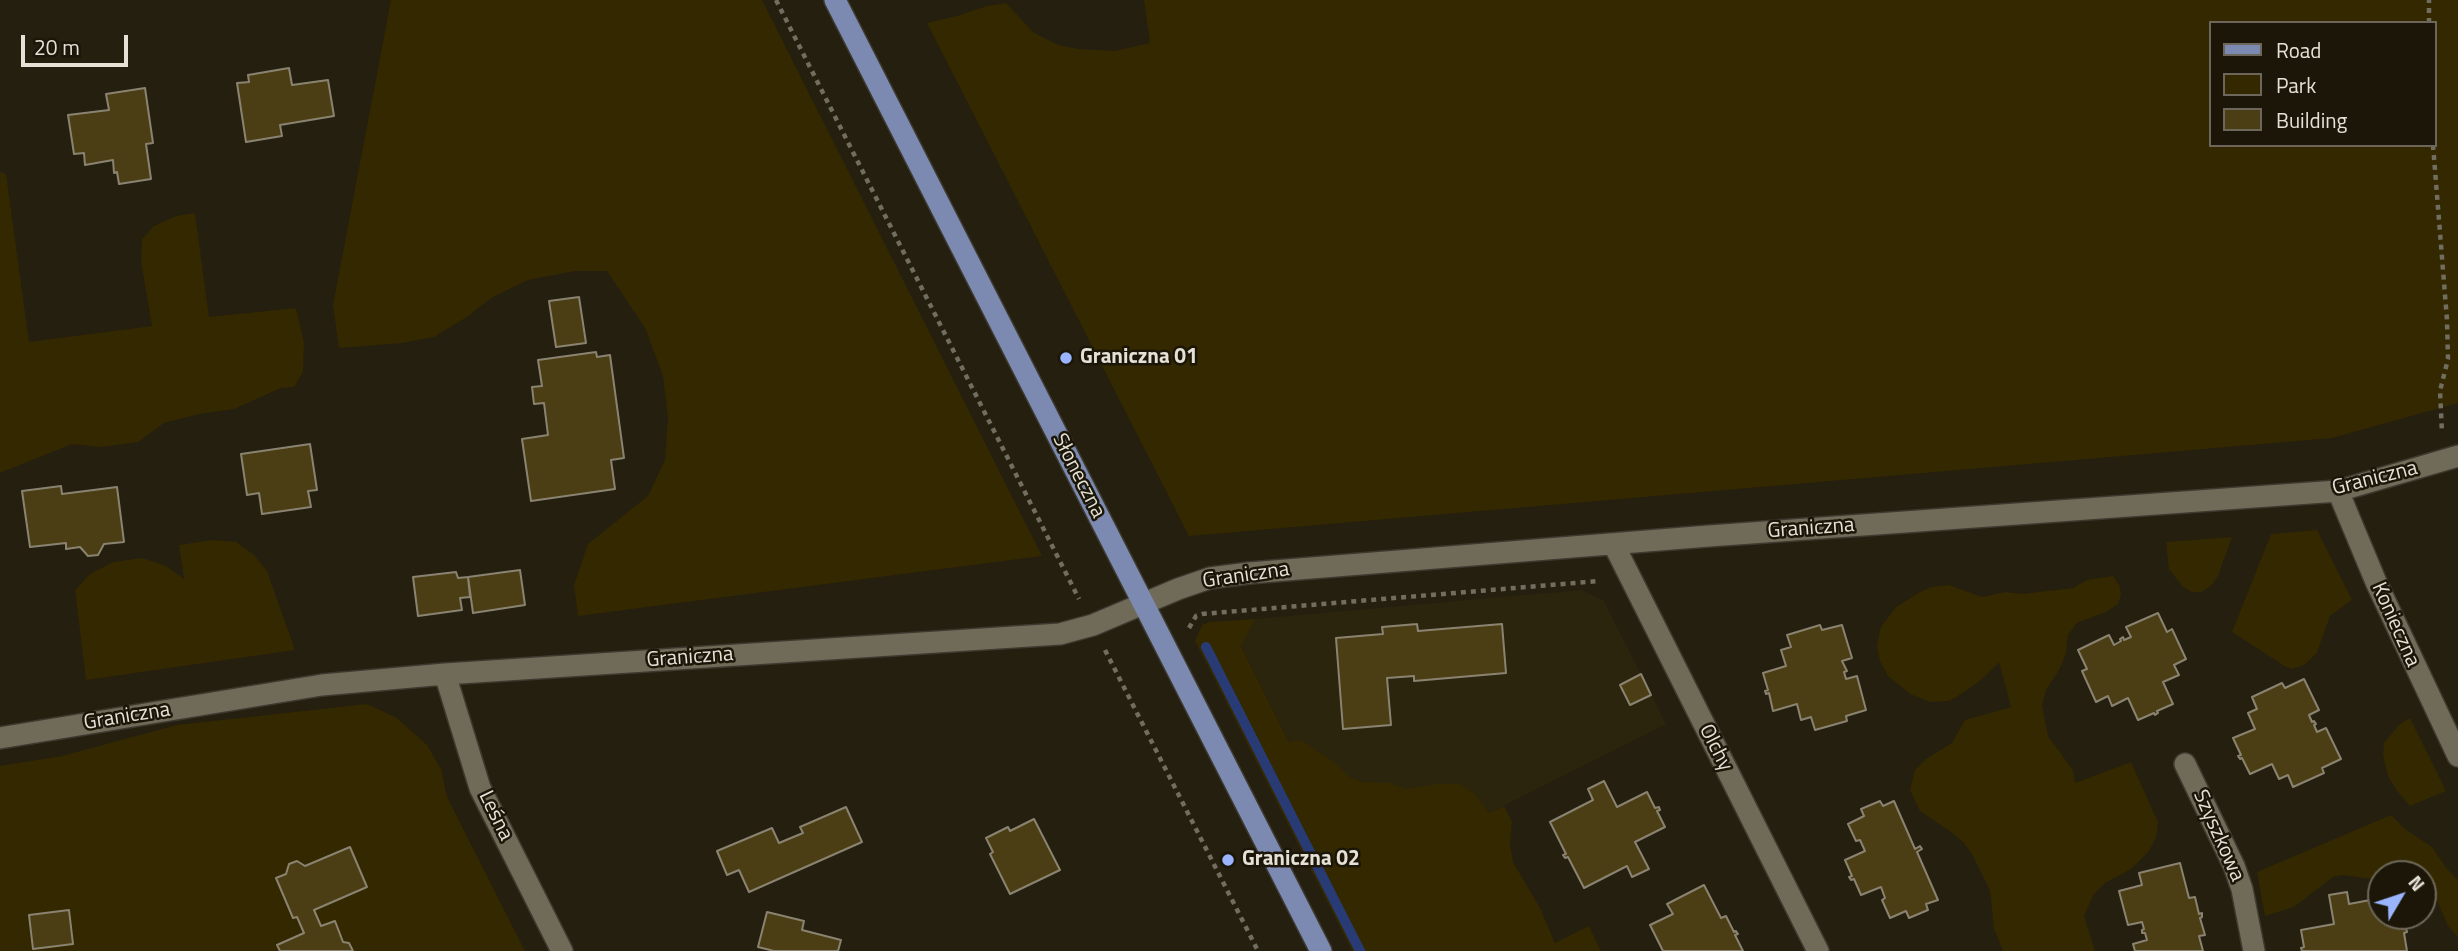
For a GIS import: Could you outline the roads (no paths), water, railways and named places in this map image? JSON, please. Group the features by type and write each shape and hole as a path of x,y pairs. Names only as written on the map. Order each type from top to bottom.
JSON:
{"main road":[{"name":"Słoneczna","path":"835,0 1321,951"}],"street":[{"name":"Graniczna","path":"0,738 322,685 445,674 1060,634 1093,625 1178,589 1223,576 2338,491 2451,459"},
{"name":"Konieczna","path":"2338,491 2392,618 2458,756"},
{"name":"Olchy","path":"1615,545 1629,578 1818,951"},
{"name":"Leśna","path":"445,674 480,788 562,951"},
{"name":"Szyszkowa","path":"2185,764 2234,866 2242,889 2254,951"}],"waterway":[{"path":"1206,647 1360,951"}],"place":[{"name":"Graniczna 01","path":"1066,358"},
{"name":"Graniczna 02","path":"1228,860"}]}
